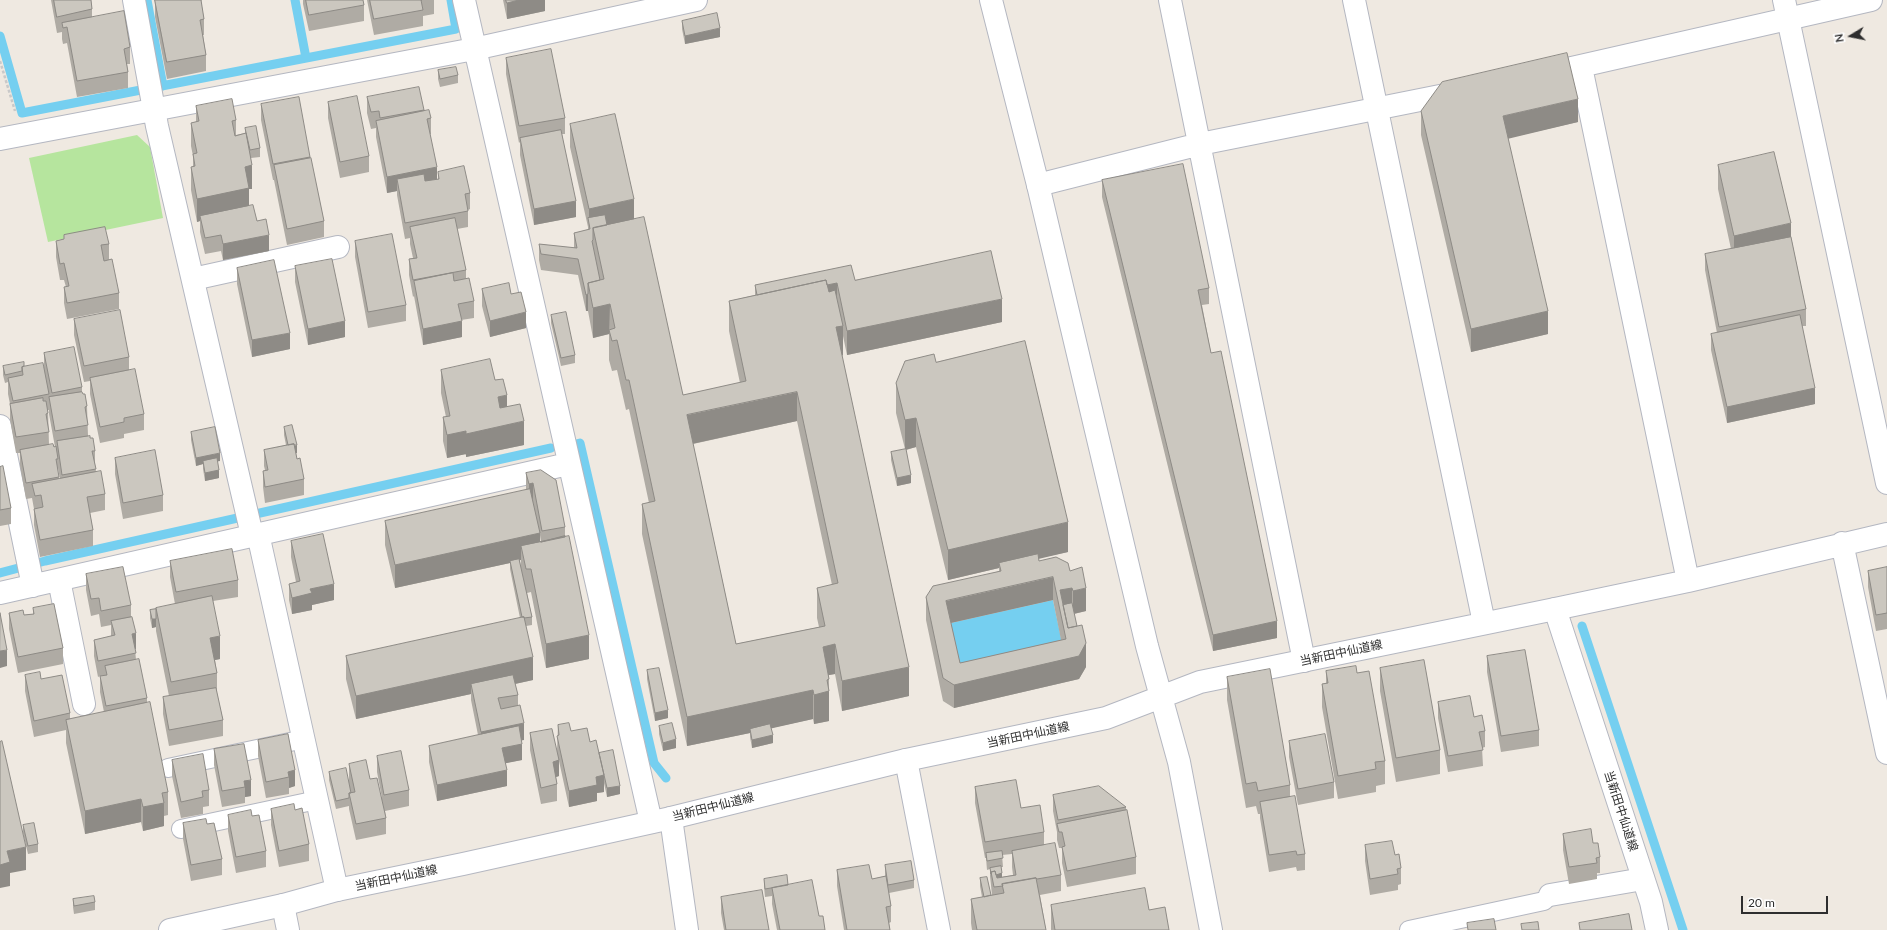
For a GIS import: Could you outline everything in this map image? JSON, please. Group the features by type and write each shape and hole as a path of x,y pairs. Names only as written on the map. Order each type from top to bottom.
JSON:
{"street":[{"path":"134,0 151,95 251,526 304,740 337,890"},
{"path":"464,0 568,464 661,820 687,930"},
{"path":"0,139 151,95 474,49 691,0"},
{"path":"991,0 1038,185 1148,646 1179,762 1211,930"},
{"path":"1170,0 1304,661"},
{"path":"1354,0 1484,623"},
{"path":"1521,79 1581,67 1786,9 1871,0"},
{"path":"1786,9 1887,483"},
{"path":"1581,67 1688,581"},
{"path":"1038,185 1200,144 1376,110 1483,87"},
{"path":"193,279 338,247"},
{"path":"0,426 30,573"},
{"path":"0,593 30,573 59,580 251,526 568,464"},
{"path":"1555,609 1688,581 1842,543 1887,534"},
{"path":"1842,543 1887,753"},
{"path":"59,580 84,704"},
{"name":"当新田中仙道線","path":"170,930 283,905 337,890 661,820 906,760 1106,718 1200,682 1555,609 1643,879 1657,930"},
{"path":"906,760 939,930"},
{"path":"1550,895 1643,879"},
{"path":"283,905 288,930"}],"lane":[{"path":"168,768 304,740"},
{"path":"181,829 317,800"},
{"path":"1409,930 1544,901 1550,895"}],"path":[{"path":"0,61 15,113"}],"green space":[{"path":"137,135 150,147 163,218 48,242 29,158"}],"water":[{"path":"1053,600 1066,662 960,686 946,624"}],"building":[{"path":"54,0 91,0 92,9 57,17"},
{"path":"155,0 201,0 204,19 200,20 206,55 167,62"},
{"path":"306,0 363,0 364,5 309,15"},
{"path":"370,0 421,0 423,10 374,19"},
{"path":"506,0 519,0 507,3"},
{"path":"124,11 130,47 124,49 128,72 77,81 67,27 63,28 62,23"},
{"path":"717,13 720,28 685,36 682,21"},
{"path":"551,49 565,118 519,126 506,58"},
{"path":"1567,53 1578,99 1503,116 1548,311 1471,329 1421,111 1442,82"},
{"path":"456,67 458,75 440,79 438,70"},
{"path":"419,87 424,110 380,118 379,111 371,112 367,97"},
{"path":"357,96 369,156 340,162 328,102"},
{"path":"299,97 310,157 273,164 261,104"},
{"path":"232,99 236,120 232,121 235,136 246,133 252,165 245,167 249,188 197,199 191,167 195,166 193,154 197,153 191,123 199,121 196,106"},
{"path":"429,110 431,118 427,119 437,167 387,177 376,121"},
{"path":"615,114 634,199 589,209 570,124"},
{"path":"256,126 260,148 250,150 245,128"},
{"path":"561,130 576,201 534,209 520,138"},
{"path":"1774,152 1791,223 1734,236 1718,165"},
{"path":"311,158 324,221 287,229 274,165"},
{"path":"1183,164 1209,288 1198,290 1211,353 1221,351 1277,621 1213,635 1102,180"},
{"path":"464,166 470,193 465,194 468,211 405,223 397,179 424,174 425,181 439,179 438,172"},
{"path":"253,205 257,221 266,219 269,235 223,244 221,235 205,238 200,216"},
{"path":"605,215 607,225 593,228 592,241 600,280 588,283 588,294 586,295 578,259 541,254 539,244 577,248 574,233 590,229 588,218"},
{"path":"644,217 683,395 746,381 729,301 826,280 829,292 835,290 843,326 836,327 909,667 842,681 835,644 823,647 829,679 827,680 829,691 814,695 813,690 687,717 642,504 655,501 629,380 626,380 617,340 612,341 609,330 615,328 610,304 593,308 588,283 604,279 593,228","holes":["797,392 838,583 817,588 825,626 736,644 687,415"]},
{"path":"455,218 466,270 413,280 409,259 417,258 410,227"},
{"path":"105,227 109,244 101,245 104,261 112,259 119,293 67,303 64,287 69,286 64,263 60,264 56,241 64,239 64,235"},
{"path":"392,234 406,305 368,312 355,241"},
{"path":"1791,237 1806,309 1719,327 1705,254"},
{"path":"991,251 1002,299 847,331 837,283 827,285 826,280 757,295 755,285 851,265 855,280"},
{"path":"332,259 345,321 308,329 295,266"},
{"path":"274,260 290,333 252,340 237,268"},
{"path":"453,273 454,281 469,278 474,301 458,304 462,321 423,329 414,281"},
{"path":"509,283 511,294 521,292 526,312 490,321 482,289"},
{"path":"120,310 129,357 84,366 74,319"},
{"path":"566,312 575,355 561,358 551,315"},
{"path":"1800,315 1815,388 1727,407 1711,334"},
{"path":"1025,341 1068,522 948,550 916,418 905,420 896,383 905,361 934,354 936,362"},
{"path":"74,347 82,387 52,393 44,353"},
{"path":"490,359 495,380 503,379 507,395 498,397 500,408 520,404 524,421 466,434 466,431 447,435 443,417 450,416 441,370"},
{"path":"24,362 22,371 5,375 3,366"},
{"path":"43,363 49,394 13,401 8,378 23,375 22,367"},
{"path":"135,369 144,414 124,418 124,422 100,427 90,378"},
{"path":"82,392 85,394 87,406 85,407 88,425 55,431 49,397"},
{"path":"43,398 43,401 46,401 48,413 46,414 49,432 16,437 10,404"},
{"path":"292,425 297,445 288,445 284,427"},
{"path":"215,427 220,453 196,458 191,432"},
{"path":"90,436 90,438 93,438 95,451 92,451 96,469 62,475 57,441"},
{"path":"53,444 54,447 56,446 58,459 56,459 59,477 26,483 20,450"},
{"path":"294,444 297,459 300,458 304,479 265,487 263,471 268,470 264,450"},
{"path":"906,449 911,475 897,478 891,452"},
{"path":"155,450 163,495 123,503 115,458"},
{"path":"217,458 219,470 205,473 203,461"},
{"path":"3,466 11,508 0,510 0,467"},
{"path":"541,470 556,480 565,527 542,531 533,483 529,484 526,473"},
{"path":"101,471 105,494 87,497 93,530 40,540 34,509 43,507 41,495 35,496 32,484"},
{"path":"530,489 540,533 395,565 385,521"},
{"path":"323,534 334,584 310,589 312,593 292,598 289,584 300,581 291,541"},
{"path":"565,536 565,537 541,542"},
{"path":"569,536 589,635 546,644 531,569 526,569 521,546"},
{"path":"232,549 238,580 176,592 170,561"},
{"path":"1038,554 1039,561 1056,557 1068,563 1070,571 1082,567 1086,588 1073,591 1072,588 1060,590 1068,628 1082,625 1086,643 1079,656 954,685 943,678 926,597 933,586 1001,571 999,563","holes":["1053,577 1066,639 960,663 946,601"]},
{"path":"519,559 532,617 522,617 510,561"},
{"path":"123,567 131,605 101,611 99,598 91,599 86,574"},
{"path":"1887,567 1887,613 1876,615 1868,571"},
{"path":"212,596 220,636 210,638 217,673 171,682 156,608"},
{"path":"1072,603 1077,626 1068,628 1063,605"},
{"path":"54,604 63,648 18,657 9,613 23,610 24,615 34,614 33,608"},
{"path":"156,609 156,619 152,619 150,610"},
{"path":"0,613 7,650 0,651"},
{"path":"132,617 136,633 132,634 136,653 98,661 94,640 115,635 111,621"},
{"path":"524,617 533,657 356,696 346,656"},
{"path":"1525,650 1539,730 1501,736 1487,656"},
{"path":"139,659 147,698 106,706 100,676 107,675 105,666"},
{"path":"1424,660 1440,750 1396,758 1380,668"},
{"path":"1356,666 1357,673 1369,671 1385,761 1375,762 1376,769 1338,776 1322,684 1328,683 1326,671"},
{"path":"659,668 668,710 655,713 647,670"},
{"path":"1270,669 1290,785 1258,791 1256,782 1246,784 1227,677"},
{"path":"40,672 41,679 62,675 70,713 34,721 25,675"},
{"path":"513,675 518,695 498,698 501,709 520,705 524,723 481,732 471,684"},
{"path":"216,688 223,720 169,730 163,697"},
{"path":"1470,696 1474,717 1482,715 1485,731 1479,732 1483,750 1448,756 1438,702"},
{"path":"150,702 168,792 162,793 164,803 143,807 141,799 85,811 66,720"},
{"path":"569,723 571,731 587,728 590,742 596,740 604,775 596,777 597,785 569,791 557,736 559,735 558,725"},
{"path":"672,723 676,739 663,743 659,726"},
{"path":"770,724 773,735 752,740 750,729"},
{"path":"519,726 522,744 502,748 507,770 437,785 429,746"},
{"path":"552,729 559,760 553,762 557,784 541,788 530,733"},
{"path":"288,734 295,770 288,772 289,777 266,782 258,740"},
{"path":"1325,734 1334,782 1298,789 1289,741"},
{"path":"2,741 26,847 7,851 10,862 0,865 0,742"},
{"path":"244,744 251,780 244,781 245,787 222,791 214,749"},
{"path":"613,750 620,786 607,788 599,753"},
{"path":"401,751 409,790 384,795 377,756"},
{"path":"203,754 209,790 202,791 203,797 181,802 172,760"},
{"path":"366,760 370,779 377,778 386,818 356,824 349,793 355,792 349,764"},
{"path":"346,768 351,793 349,793 349,798 336,801 329,772"},
{"path":"1016,780 1021,808 1040,805 1044,832 985,842 975,787"},
{"path":"1099,786 1126,807 1058,820 1053,795"},
{"path":"1295,796 1305,854 1297,855 1296,851 1269,855 1260,802"},
{"path":"294,804 295,810 302,808 309,844 279,851 271,809"},
{"path":"251,810 252,816 259,815 266,851 236,857 228,815"},
{"path":"1127,810 1136,857 1067,871 1062,847 1065,846 1062,832 1059,832 1057,824"},
{"path":"206,819 207,824 214,823 222,859 191,865 183,823"},
{"path":"34,823 38,844 28,846 23,825"},
{"path":"1591,829 1593,843 1598,843 1600,857 1596,858 1597,863 1569,867 1563,834"},
{"path":"1392,841 1395,855 1399,854 1401,868 1397,869 1398,874 1370,879 1365,845"},
{"path":"1055,843 1061,875 1002,884 1003,886 994,887 991,872 995,871 997,878 1016,875 1012,851"},
{"path":"1002,851 1003,858 987,861 986,853"},
{"path":"911,861 914,880 888,885 885,865"},
{"path":"869,865 872,879 886,876 891,906 886,907 890,930 847,930 837,870"},
{"path":"1001,866 1002,873 996,875 995,871 991,872 991,874 990,868"},
{"path":"787,875 788,885 765,889 764,879"},
{"path":"987,877 991,895 984,897 980,878"},
{"path":"1036,878 1046,930 977,930 971,899 1004,893 1002,884"},
{"path":"812,880 819,916 823,916 825,930 780,930 772,888"},
{"path":"1145,888 1149,910 1165,907 1169,930 1055,930 1051,905"},
{"path":"762,890 769,930 726,930 721,897"},
{"path":"94,896 95,902 74,906 73,899"},
{"path":"1629,914 1632,930 1580,930 1579,923"},
{"path":"1494,919 1496,930 1468,930 1467,923"},
{"path":"1538,922 1539,930 1522,930 1521,924"}],"waterway":[{"path":"147,0 163,86"},
{"path":"295,0 306,58"},
{"path":"0,36 22,113 456,29 451,0"},
{"path":"576,444 580,443 654,763 666,778"},
{"path":"0,573 45,561 551,448"},
{"path":"1582,626 1683,930"}]}
